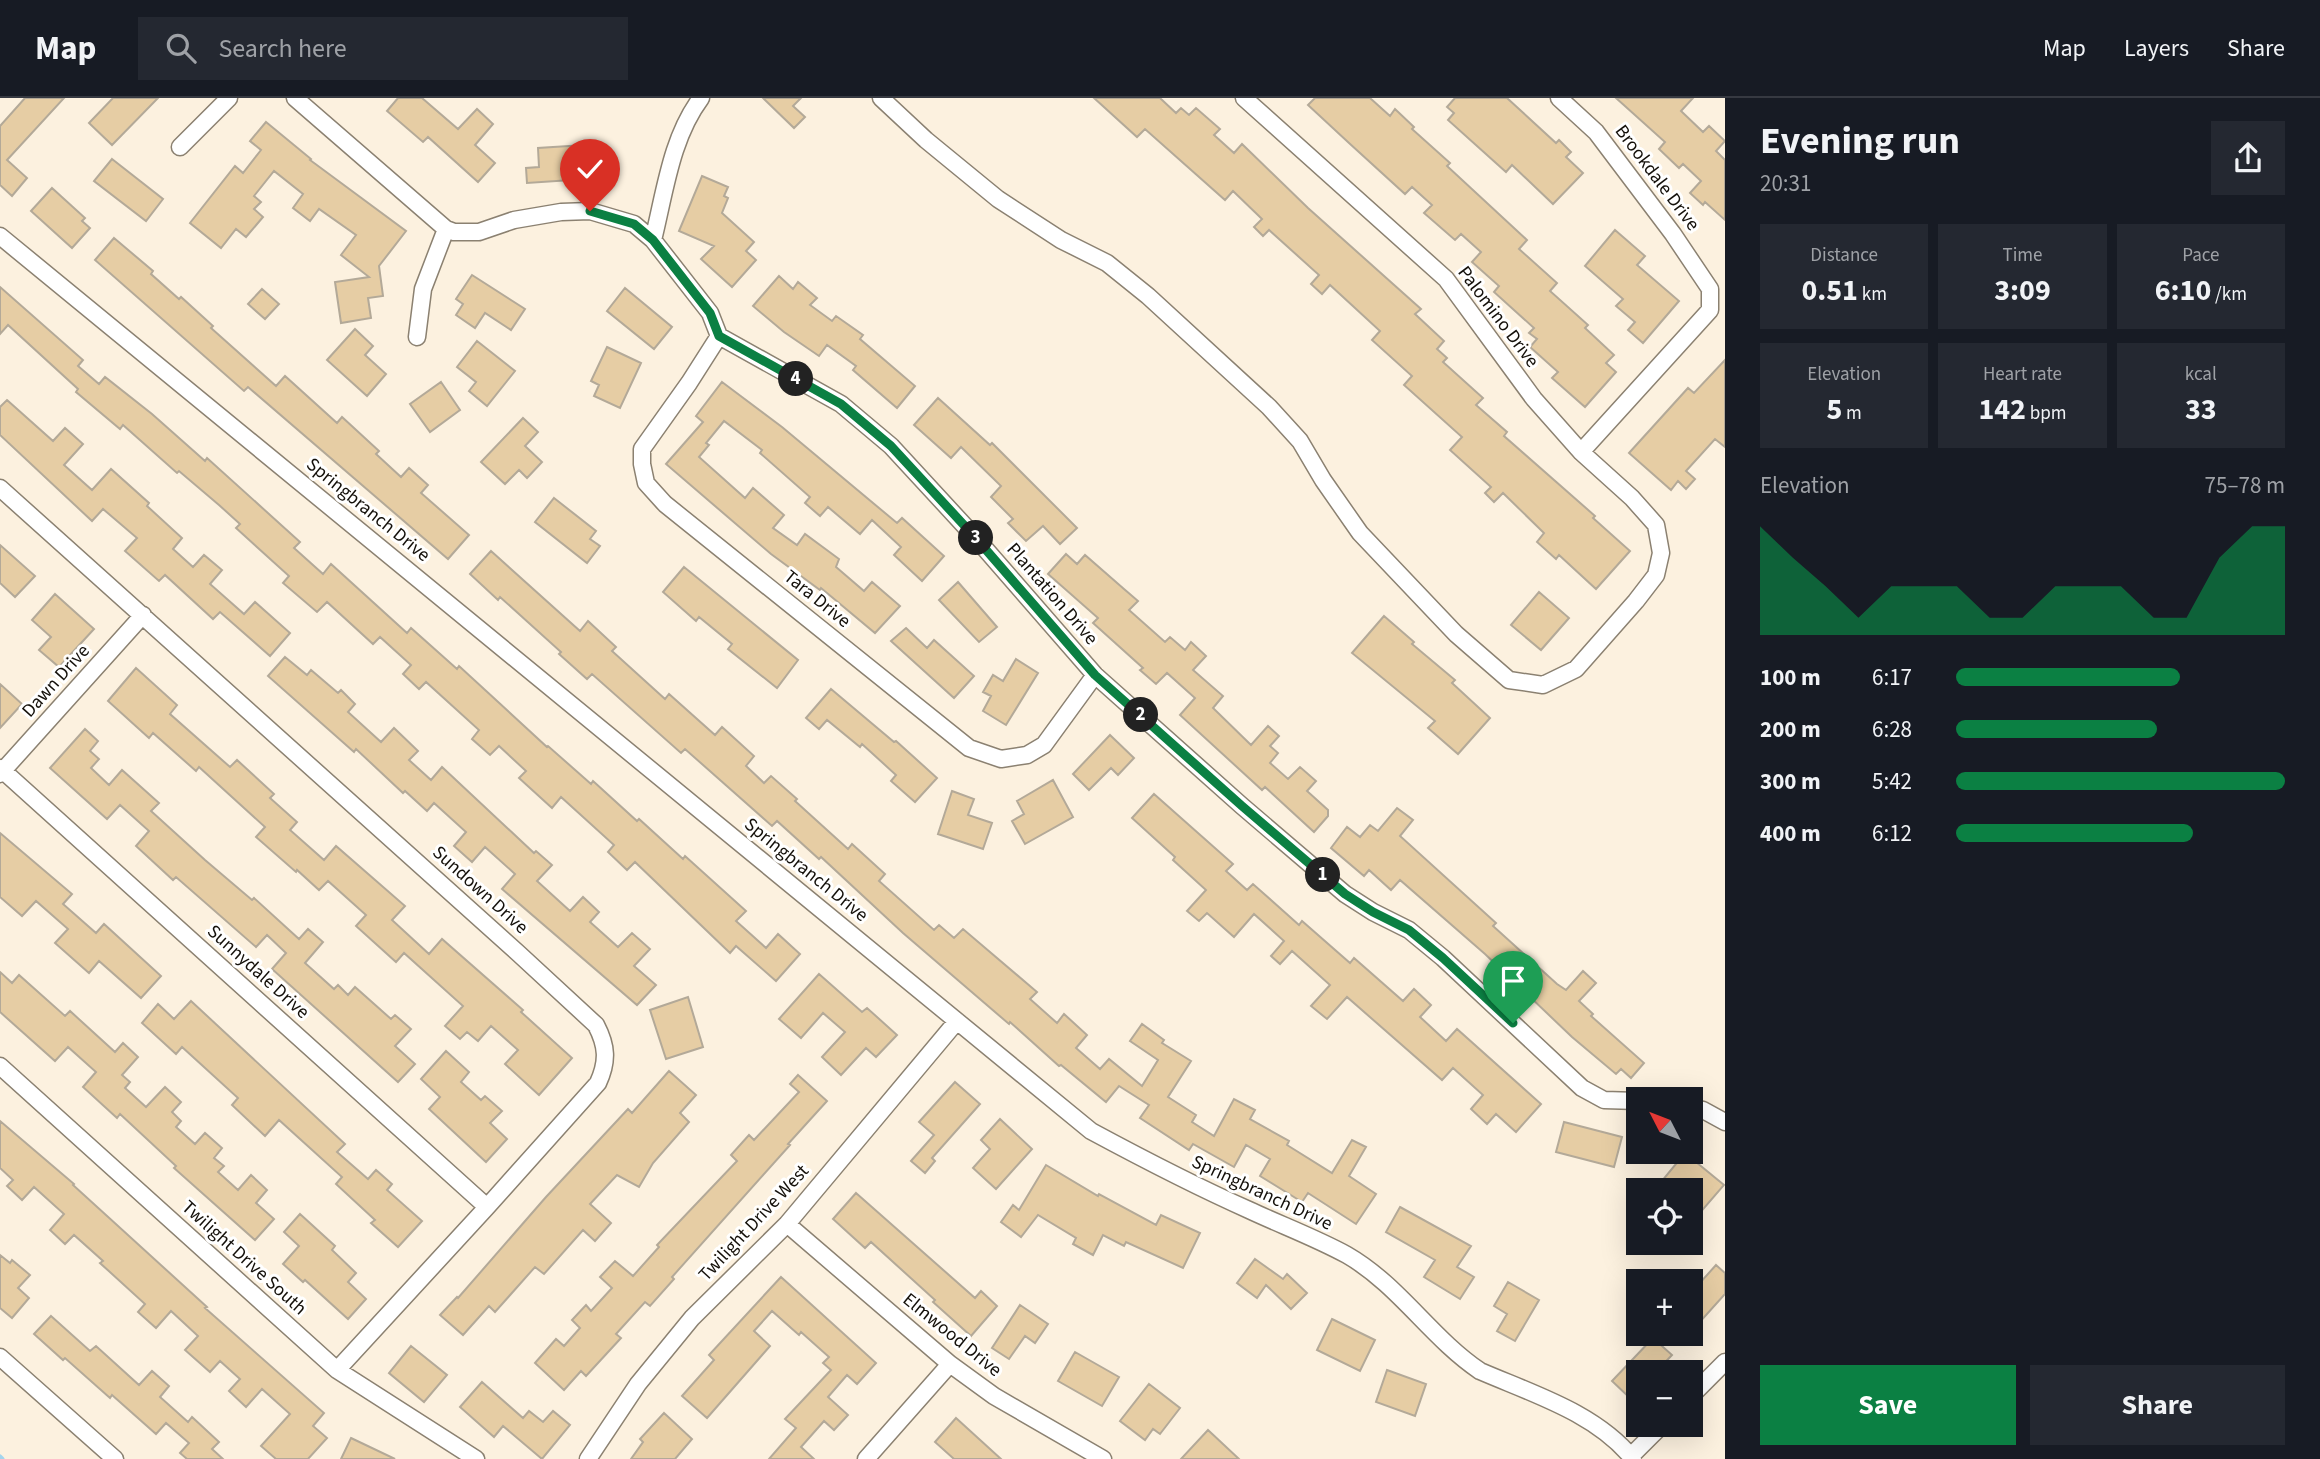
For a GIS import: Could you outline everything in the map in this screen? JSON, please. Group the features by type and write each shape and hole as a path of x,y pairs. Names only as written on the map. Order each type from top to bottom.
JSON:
{"street":[{"path":"180,147 229,98"},
{"path":"295,98 446,229 454,232 479,232 514,220 561,212 590,211 634,224 653,240 710,313 719,336"},
{"path":"653,240 679,137 690,112 701,98"},
{"name":"Palomino Drive","path":"881,98 926,140 998,199 1061,240 1107,263 1148,296 1269,407 1300,441 1322,480 1360,533 1456,634 1509,680 1543,685 1576,669 1656,575 1661,553 1656,526 1632,498 1581,452 1534,399 1446,279 1244,98"},
{"name":"Brookdale Drive","path":"1559,98 1596,132 1673,234 1710,289 1710,310 1581,452"},
{"path":"417,337 423,289 446,229"},
{"name":"Springbranch Drive","path":"0,236 1091,1131 1168,1173 1348,1256 1400,1294 1466,1362 1480,1371 1585,1418 1632,1458"},
{"name":"Tara Drive","path":"719,336 642,449 646,483 664,504 969,748 1001,759 1027,755 1044,746 1095,675"},
{"name":"Plantation Drive","path":"719,336 841,404 891,446 974,536 1095,675 1242,806 1345,894 1409,930 1443,958 1582,1088 1604,1100 1626,1101"},
{"name":"Sundown Drive","path":"0,488 596,1025 603,1038 606,1053 604,1069 598,1083 337,1370"},
{"name":"Dawn Drive","path":"1,771 143,615"},
{"name":"Sunnydale Drive","path":"1,771 488,1207"},
{"name":"Twilight Drive West","path":"588,1459 638,1384 692,1318 787,1224 957,1021"},
{"name":"Twilight Drive South","path":"0,1066 337,1370 476,1459"},
{"path":"1703,1110 1725,1122"},
{"name":"Elmwood Drive","path":"787,1224 950,1364 994,1396 1103,1459"},
{"path":"0,1357 115,1459"},
{"path":"1703,1384 1725,1362"},
{"path":"866,1459 950,1364"},
{"path":"1632,1458 1651,1437"}],"building":[{"path":"25,98 64,98 7,160 27,178 12,196 0,185 0,126"},
{"path":"113,98 158,98 112,145 89,123"},
{"path":"398,98 422,98 458,129 477,109 493,124 475,145 495,163 478,182 428,137 423,142 387,111"},
{"path":"763,98 801,98 793,106 805,117 794,128"},
{"path":"1094,98 1160,98 1176,113 1181,108 1189,115 1196,108 1220,129 1214,135 1234,153 1242,144 1308,208 1421,309 1415,314 1444,341 1437,349 1447,358 1443,362 1483,398 1476,405 1507,432 1504,436 1595,516 1593,518 1630,551 1596,589 1559,555 1556,559 1537,542 1544,533 1503,493 1494,502 1485,493 1491,487 1450,450 1462,437 1404,385 1412,376 1372,340 1380,331 1330,285 1322,294 1311,284 1319,275 1269,230 1263,236 1254,227 1262,219 1233,191 1225,200 1145,129 1137,137"},
{"path":"1315,98 1370,98 1390,116 1395,109 1414,127 1412,129 1450,163 1447,166 1527,240 1519,249 1557,283 1550,291 1588,325 1585,328 1614,355 1606,363 1616,372 1585,407 1552,378 1558,372 1530,347 1537,339 1529,333 1534,328 1494,292 1499,286 1472,262 1481,252 1461,234 1455,240 1424,213 1432,205 1412,187 1405,194 1349,143 1308,105"},
{"path":"1455,98 1507,98 1556,143 1559,140 1571,152 1566,157 1583,173 1553,204 1512,165 1506,172 1448,120 1454,113 1447,107"},
{"path":"1616,98 1693,98 1681,111 1703,132 1709,126 1725,141 1716,151 1725,160 1725,220 1690,193 1701,181 1683,164 1679,168 1659,149 1665,142"},
{"path":"266,122 310,160 406,231 379,266 383,296 368,298 371,318 341,323 335,282 369,277 341,255 356,235 319,209 310,221 293,208 303,194 274,171 254,196 261,202 254,209 263,217 246,237 236,229 221,248 190,223 235,166 243,173 261,150 250,141"},
{"path":"584,145 586,179 527,183 526,168 539,167 538,148"},
{"path":"112,159 163,199 146,221 94,181"},
{"path":"702,176 728,187 724,196 728,198 722,213 754,242 746,251 756,260 732,287 701,259 714,246 679,231"},
{"path":"52,188 85,218 82,221 90,228 72,248 31,211"},
{"path":"1615,230 1645,256 1637,265 1679,301 1643,343 1628,330 1635,322 1616,306 1623,299 1585,266"},
{"path":"114,238 276,386 285,376 337,423 342,417 379,451 376,454 401,477 409,468 428,485 421,493 469,535 448,559 248,387 244,391 95,260"},
{"path":"472,275 525,309 511,330 485,313 475,328 456,315 463,304 456,299"},
{"path":"779,276 793,289 798,282 817,298 810,305 832,321 836,316 863,335 860,339 915,386 897,408 853,370 856,366 827,345 819,356 753,306"},
{"path":"0,287 83,360 78,366 99,384 105,377 205,461 207,458 300,542 294,548 323,574 331,564 407,633 411,628 457,669 459,666 591,784 593,781 683,859 685,856 746,911 736,921 766,948 778,934 800,954 776,981 736,946 730,953 635,862 627,870 608,852 614,845 561,797 552,808 519,778 526,771 499,746 490,755 472,739 479,730 426,682 419,689 403,674 411,665 380,637 373,644 327,602 317,612 283,583 289,576 236,528 240,524 219,505 179,471 177,473 123,425 120,429 76,392 78,389 8,325 0,334"},
{"path":"625,288 672,327 654,349 607,311"},
{"path":"262,289 279,304 265,319 248,304"},
{"path":"355,329 373,346 365,355 386,374 367,396 327,360"},
{"path":"477,341 515,371 487,406 469,391 476,382 457,367"},
{"path":"607,347 641,363 620,408 594,396 599,385 591,381"},
{"path":"1725,360 1725,447 1715,439 1686,471 1695,479 1686,489 1678,481 1671,490 1629,453 1688,388 1694,393"},
{"path":"441,382 460,410 430,432 410,404"},
{"path":"722,382 782,427 897,523 902,518 944,556 922,581 894,555 901,547 872,520 860,534 828,507 820,516 805,503 810,497 760,453 762,450 724,421 706,443 709,445 699,457 745,498 753,488 784,515 773,528 797,545 805,534 839,559 836,567 864,591 872,582 900,606 875,633 821,588 820,590 771,554 666,464 703,422 696,416"},
{"path":"938,398 990,445 992,443 1077,528 1060,544 1043,526 1026,541 1008,523 1013,519 991,497 1001,486 961,447 951,458 914,425"},
{"path":"7,400 53,441 65,428 83,444 64,465 92,490 111,469 149,503 147,506 182,538 173,549 193,567 204,555 222,570 210,584 244,614 255,602 290,633 270,656 220,612 213,619 165,575 159,581 125,551 137,538 103,509 92,521 0,435 0,407"},
{"path":"523,418 538,432 525,446 542,462 527,478 519,470 505,484 481,462"},
{"path":"554,498 596,531 590,539 600,546 587,563 535,522"},
{"path":"0,545 35,576 15,597 0,583"},
{"path":"491,551 580,631 588,621 616,647 612,651 665,699 669,694 715,735 722,727 754,756 746,766 764,783 771,776 848,849 852,844 885,874 879,881 934,930 939,925 954,938 963,929 1037,992 1030,999 1057,1023 1064,1014 1087,1035 1076,1048 1100,1069 1109,1059 1142,1086 1158,1060 1130,1041 1142,1024 1164,1040 1162,1043 1191,1061 1168,1097 1196,1115 1192,1122 1214,1136 1234,1099 1255,1110 1250,1119 1289,1141 1287,1145 1332,1173 1352,1140 1366,1147 1349,1176 1376,1194 1356,1224 1308,1193 1302,1202 1260,1176 1270,1159 1246,1145 1234,1167 1193,1144 1189,1150 1140,1118 1149,1105 1119,1086 1106,1102 1059,1066 903,933 821,857 819,859 777,821 772,826 685,749 681,753 592,674 587,679 500,597 498,600 470,574"},
{"path":"1066,554 1077,564 1085,555 1138,601 1129,610 1165,642 1170,637 1185,650 1191,642 1206,656 1193,670 1223,696 1213,708 1251,745 1268,726 1279,736 1270,746 1278,753 1270,763 1288,779 1300,767 1316,781 1307,791 1328,810 1328,816 1314,832 1265,787 1262,790 1180,715 1195,698 1167,673 1156,684 1140,670 1143,668 1093,623 1098,618 1048,574"},
{"path":"684,567 798,660 777,688 728,649 732,644 699,617 696,621 663,592"},
{"path":"958,582 997,627 979,642 939,600"},
{"path":"1539,592 1569,618 1541,650 1511,625"},
{"path":"55,594 94,629 59,667 39,650 51,637 32,620"},
{"path":"1384,616 1455,680 1452,683 1490,718 1458,754 1428,728 1435,721 1352,653"},
{"path":"906,628 927,648 934,640 974,676 954,698 891,641"},
{"path":"285,657 307,675 311,670 338,693 341,690 355,704 348,712 381,742 394,728 418,751 409,760 431,780 442,767 534,853 536,851 552,865 537,881 570,911 583,897 599,912 590,922 618,947 632,933 650,949 634,966 656,985 637,1005 502,889 515,874 485,847 472,862 454,846 466,832 434,803 427,811 405,791 403,793 356,749 354,752 268,676"},
{"path":"1016,659 1038,673 1006,725 983,711 991,696 983,692 993,675 1003,681"},
{"path":"136,668 177,705 170,714 230,767 237,760 274,794 270,798 297,822 290,830 324,860 336,846 405,906 392,920 429,954 442,939 523,1010 521,1012 572,1058 539,1095 505,1064 518,1050 491,1026 478,1041 467,1032 460,1039 445,1026 463,1006 404,953 396,962 356,926 366,915 328,881 319,890 297,870 296,872 256,837 265,827 199,767 196,771 153,733 149,738 108,701"},
{"path":"0,684 22,704 0,728"},
{"path":"831,689 937,778 915,802 891,781 896,775 862,744 860,747 827,720 819,729 806,718"},
{"path":"85,729 98,741 90,751 99,759 91,768 109,785 122,770 159,803 151,811 205,860 252,900 254,898 299,939 308,929 323,942 305,963 334,989 338,985 348,995 355,987 391,1019 395,1015 411,1029 395,1046 415,1064 398,1082 272,969 286,953 267,935 256,947 176,877 173,880 136,846 149,831 120,805 107,819 50,768"},
{"path":"1110,735 1134,758 1118,775 1111,768 1089,790 1073,774"},
{"path":"1053,780 1073,817 1025,844 1012,821 1024,814 1017,801"},
{"path":"952,791 974,799 968,815 992,823 983,849 938,834"},
{"path":"1154,794 1233,864 1226,871 1247,890 1253,884 1299,925 1302,921 1350,963 1354,958 1403,1001 1414,989 1431,1005 1420,1017 1446,1041 1457,1029 1541,1104 1516,1132 1496,1114 1487,1124 1471,1109 1483,1095 1453,1068 1442,1080 1347,997 1327,1019 1311,1006 1330,985 1292,951 1280,964 1271,956 1284,941 1254,914 1234,937 1207,913 1199,921 1187,911 1206,890 1132,818"},
{"path":"1397,808 1413,820 1400,836 1496,923 1493,926 1557,984 1566,990 1583,971 1596,983 1579,1001 1593,1014 1591,1016 1644,1063 1631,1078 1621,1069 1616,1074 1572,1037 1485,954 1400,880 1391,890 1369,870 1364,876 1331,848 1347,827 1360,837 1370,825 1378,831"},
{"path":"0,833 72,894 63,904 96,933 104,924 161,976 141,998 99,961 89,973 55,943 68,929 36,901 22,916 0,897"},
{"path":"0,972 12,983 19,975 65,1016 70,1011 115,1052 123,1043 138,1057 122,1075 130,1082 125,1088 146,1107 165,1087 181,1102 172,1112 181,1121 176,1127 195,1144 205,1133 222,1148 214,1158 224,1166 218,1172 238,1190 251,1175 267,1190 256,1203 274,1219 255,1240 174,1168 176,1166 120,1114 117,1118 83,1087 96,1072 68,1047 55,1061 0,1012"},
{"path":"819,974 862,1012 867,1008 897,1035 876,1057 866,1048 841,1075 822,1057 845,1032 823,1013 801,1038 779,1019"},
{"path":"688,997 703,1047 666,1059 650,1010"},
{"path":"191,1001 345,1144 337,1152 368,1179 376,1170 392,1184 387,1190 422,1221 398,1247 371,1223 375,1220 336,1184 342,1177 279,1120 265,1136 232,1105 238,1098 182,1047 176,1054 142,1023 158,1004 174,1019"},
{"path":"446,1051 469,1072 461,1082 481,1100 485,1096 502,1111 490,1123 507,1139 486,1162 429,1109 440,1097 421,1079"},
{"path":"669,1071 696,1095 680,1113 689,1122 653,1163 639,1187 617,1175 590,1204 611,1223 595,1241 583,1230 544,1274 535,1267 495,1312 489,1306 463,1335 440,1315 628,1109 632,1113"},
{"path":"798,1075 827,1101 672,1277 674,1279 650,1306 645,1302 616,1334 621,1338 586,1376 581,1371 564,1390 535,1363 556,1339 564,1346 580,1328 572,1320 586,1305 591,1311 612,1288 600,1277 615,1261 633,1276 659,1247 657,1245 737,1161 731,1155 749,1135 754,1140 799,1092 790,1084"},
{"path":"955,1082 980,1104 932,1158 935,1161 925,1173 911,1161 934,1135 919,1122"},
{"path":"1000,1119 1032,1149 996,1189 973,1168 990,1149 981,1140"},
{"path":"0,1121 74,1184 207,1307 205,1308 324,1413 313,1426 327,1438 308,1459 276,1459 261,1446 290,1414 262,1389 246,1407 229,1391 240,1379 220,1361 210,1372 185,1350 198,1336 171,1311 156,1328 138,1312 145,1304 100,1263 103,1261 74,1235 65,1244 50,1230 64,1214 34,1187 22,1200 7,1186 13,1180 0,1168"},
{"path":"1564,1122 1622,1137 1614,1167 1556,1152"},
{"path":"1676,1164 1698,1164 1724,1185 1703,1209 1703,1178 1664,1178"},
{"path":"1046,1165 1098,1196 1099,1194 1156,1225 1161,1215 1200,1233 1183,1268 1126,1242 1124,1246 1103,1235 1093,1255 1073,1244 1076,1238 1038,1215 1021,1237 1001,1222 1013,1205 1019,1210"},
{"path":"856,1193 975,1298 981,1291 997,1306 971,1336 871,1242 865,1248 833,1219"},
{"path":"1400,1207 1471,1246 1457,1267 1474,1277 1460,1299 1424,1277 1435,1260 1386,1232"},
{"path":"300,1214 335,1246 332,1250 356,1273 348,1282 366,1299 348,1319 283,1264 299,1246 284,1232"},
{"path":"0,1255 10,1263 12,1260 30,1275 18,1288 29,1298 12,1318 0,1308"},
{"path":"1255,1259 1283,1279 1287,1274 1307,1293 1291,1309 1266,1285 1257,1298 1237,1283"},
{"path":"1716,1265 1725,1273 1725,1294 1703,1319 1703,1280"},
{"path":"781,1277 876,1363 857,1384 847,1375 828,1397 848,1415 834,1430 824,1421 801,1447 814,1459 769,1459 796,1428 785,1419 831,1370 823,1363 829,1357 772,1311 754,1331 770,1346 707,1418 682,1396 714,1360 709,1355"},
{"path":"1508,1282 1539,1300 1515,1341 1497,1331 1507,1314 1494,1306"},
{"path":"1020,1305 1048,1324 1035,1343 1025,1336 1009,1359 992,1348"},
{"path":"51,1316 90,1351 96,1346 139,1385 152,1371 169,1386 160,1397 188,1422 192,1417 219,1442 212,1449 223,1459 187,1459 180,1453 189,1443 166,1423 156,1434 112,1395 110,1398 65,1358 63,1360 34,1334"},
{"path":"1332,1319 1375,1340 1360,1371 1317,1350"},
{"path":"411,1346 447,1375 424,1402 389,1373"},
{"path":"1645,1346 1662,1346 1672,1355 1667,1360 1632,1360"},
{"path":"1075,1352 1119,1377 1102,1406 1058,1381"},
{"path":"1626,1366 1626,1394 1612,1381"},
{"path":"1387,1370 1426,1384 1415,1416 1376,1402"},
{"path":"482,1382 523,1418 529,1411 543,1422 553,1411 570,1425 542,1459 503,1426 494,1437 460,1407"},
{"path":"1149,1384 1180,1408 1160,1434 1153,1429 1145,1440 1120,1421"},
{"path":"664,1413 692,1439 675,1459 631,1459 643,1442 640,1439"},
{"path":"956,1418 1001,1459 954,1459 935,1442"},
{"path":"1208,1430 1239,1459 1181,1459"},
{"path":"351,1438 395,1459 341,1459"}],"route":[{"path":"590,211 634,224 653,240 710,313 719,336 841,404 891,446 974,536 1095,675 1345,894 1409,930 1513,1023"}]}
